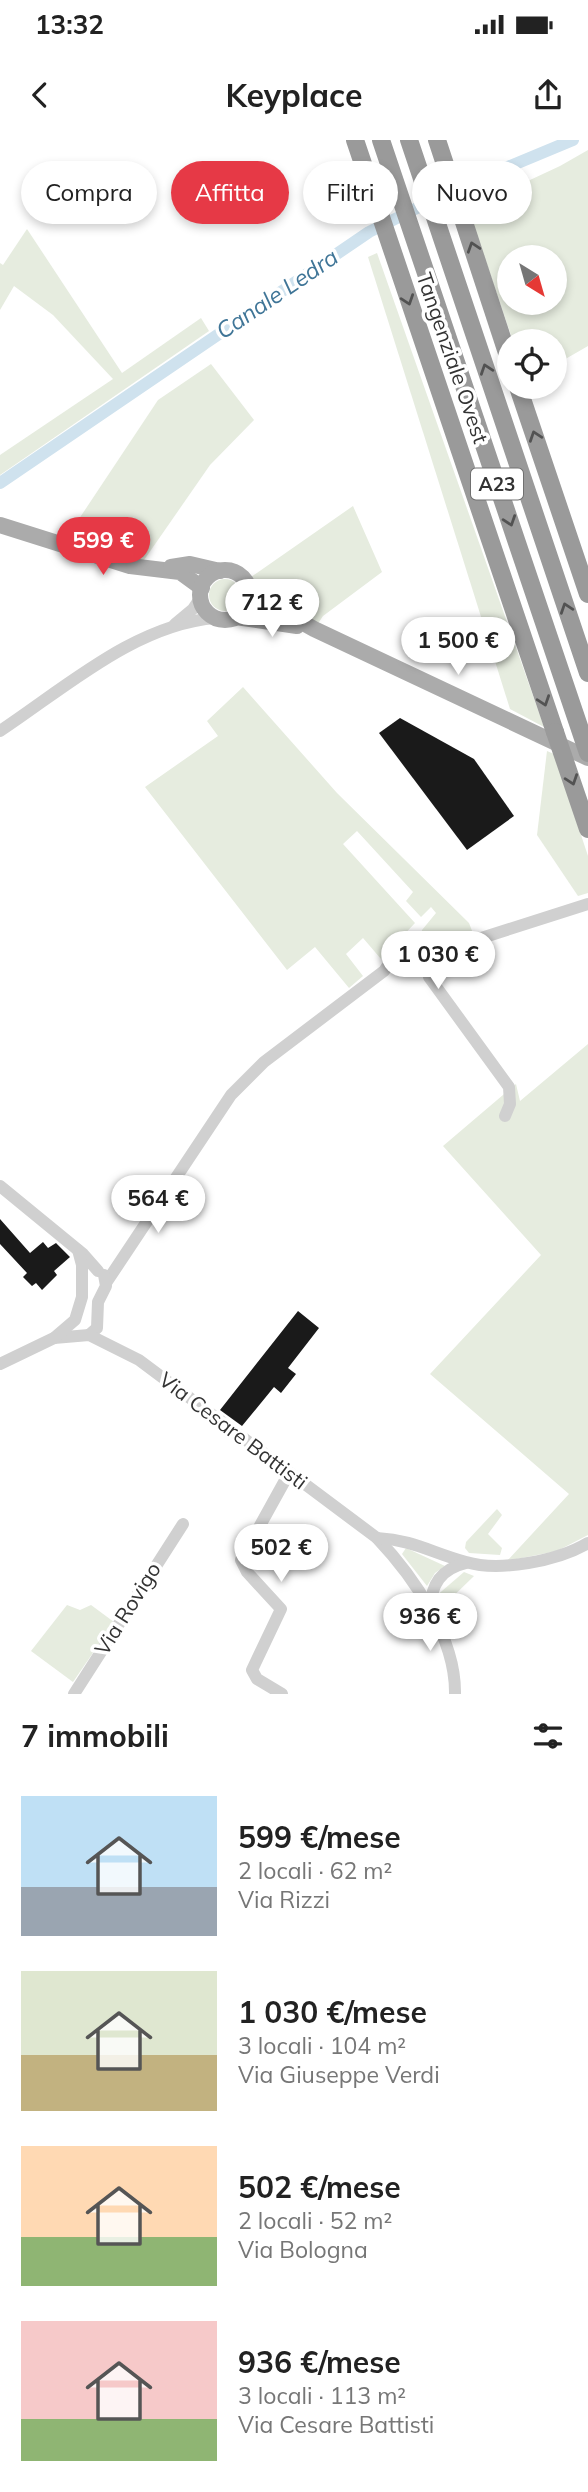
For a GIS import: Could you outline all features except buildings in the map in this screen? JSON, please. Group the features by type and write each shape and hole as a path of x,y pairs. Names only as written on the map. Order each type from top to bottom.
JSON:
{"highway":[{"path":"343,140 350,161"},
{"name":"Tangenziale Ovest","path":"355,140 362,161"},
{"name":"A23","path":"381,140 587,751"},
{"name":"A23","path":"408,140 588,673"},
{"path":"437,140 499,329"},
{"name":"Tangenziale Ovest","path":"382,224 588,829"},
{"path":"522,399 588,594"}],"main road":[{"path":"0,525 130,566 180,572 201,592 204,608 216,618 236,617 314,629"},
{"path":"155,570 190,564 238,574 259,598 314,629 587,751"},
{"path":"201,592 208,578 220,571"},
{"path":"236,617 248,604 249,589"}],"street":[{"path":"0,731 107,660 171,627 193,609 201,592"},
{"path":"171,627 216,618"},
{"path":"78,1250 83,1276 81,1305 75,1320 75,1329 85,1335 95,1331 105,1274 230,1095 264,1062 384,971 413,958 588,904"},
{"path":"413,958 509,1087 510,1104 505,1116"},
{"path":"0,1186 105,1274"},
{"path":"83,1276 91,1271 105,1274"},
{"name":"Via Cesare Battisti","path":"0,1364 54,1338 75,1320"},
{"name":"Via Cesare Battisti","path":"97,1322 114,1345"},
{"name":"Via Cesare Battisti","path":"54,1338 85,1335 114,1345 155,1372 288,1475 377,1538 415,1583 430,1612 448,1654 454,1694"},
{"path":"282,1694 257,1679 252,1670 281,1609 247,1572 241,1560 288,1475"},
{"name":"Via Rovigo","path":"74,1694 183,1524"},
{"path":"377,1538 405,1540 467,1563"},
{"path":"430,1612 434,1586 452,1566 540,1560 588,1544"}],"shaded area":[{"path":"588,150 588,346 567,358 567,329 509,329 504,315 567,315 567,245 497,245 497,294 473,224 532,224 532,179"},
{"path":"27,229 122,373 201,318 209,331 0,475 0,455 113,379 53,315 14,286 0,310 0,263 3,265"},
{"path":"377,253 544,727 510,709 368,257"},
{"path":"211,364 254,420 210,465 142,563 65,540 158,400"},
{"path":"353,506 382,572 323,616 317,625 266,595 251,577"},
{"path":"225,579 237,583 241,595 237,607 225,611 213,607 209,595 213,583"},
{"path":"243,687 337,793 469,923 474,936 451,944 426,942 421,936 422,930 436,913 431,907 421,917 406,901 413,892 357,831 343,844 415,923 381,959 363,938 346,954 363,976 349,988 315,947 287,970 145,787 218,736 207,721"},
{"path":"547,751 554,754 588,856 588,893 578,896 537,835"},
{"path":"588,1044 588,1535 557,1551 507,1561 569,1494 430,1374 541,1255 443,1146 516,1084 520,1101"},
{"path":"497,1509 502,1515 488,1534 502,1548 500,1555 469,1553 465,1548 466,1542"},
{"path":"406,1548 445,1566 435,1573 427,1586 402,1554"},
{"path":"464,1572 474,1576 440,1609 435,1597"},
{"path":"67,1605 80,1610 91,1605 114,1622 73,1682 31,1651"}],"waterway":[{"name":"Canale Ledra","path":"0,483 369,232 457,188 573,140"}]}
